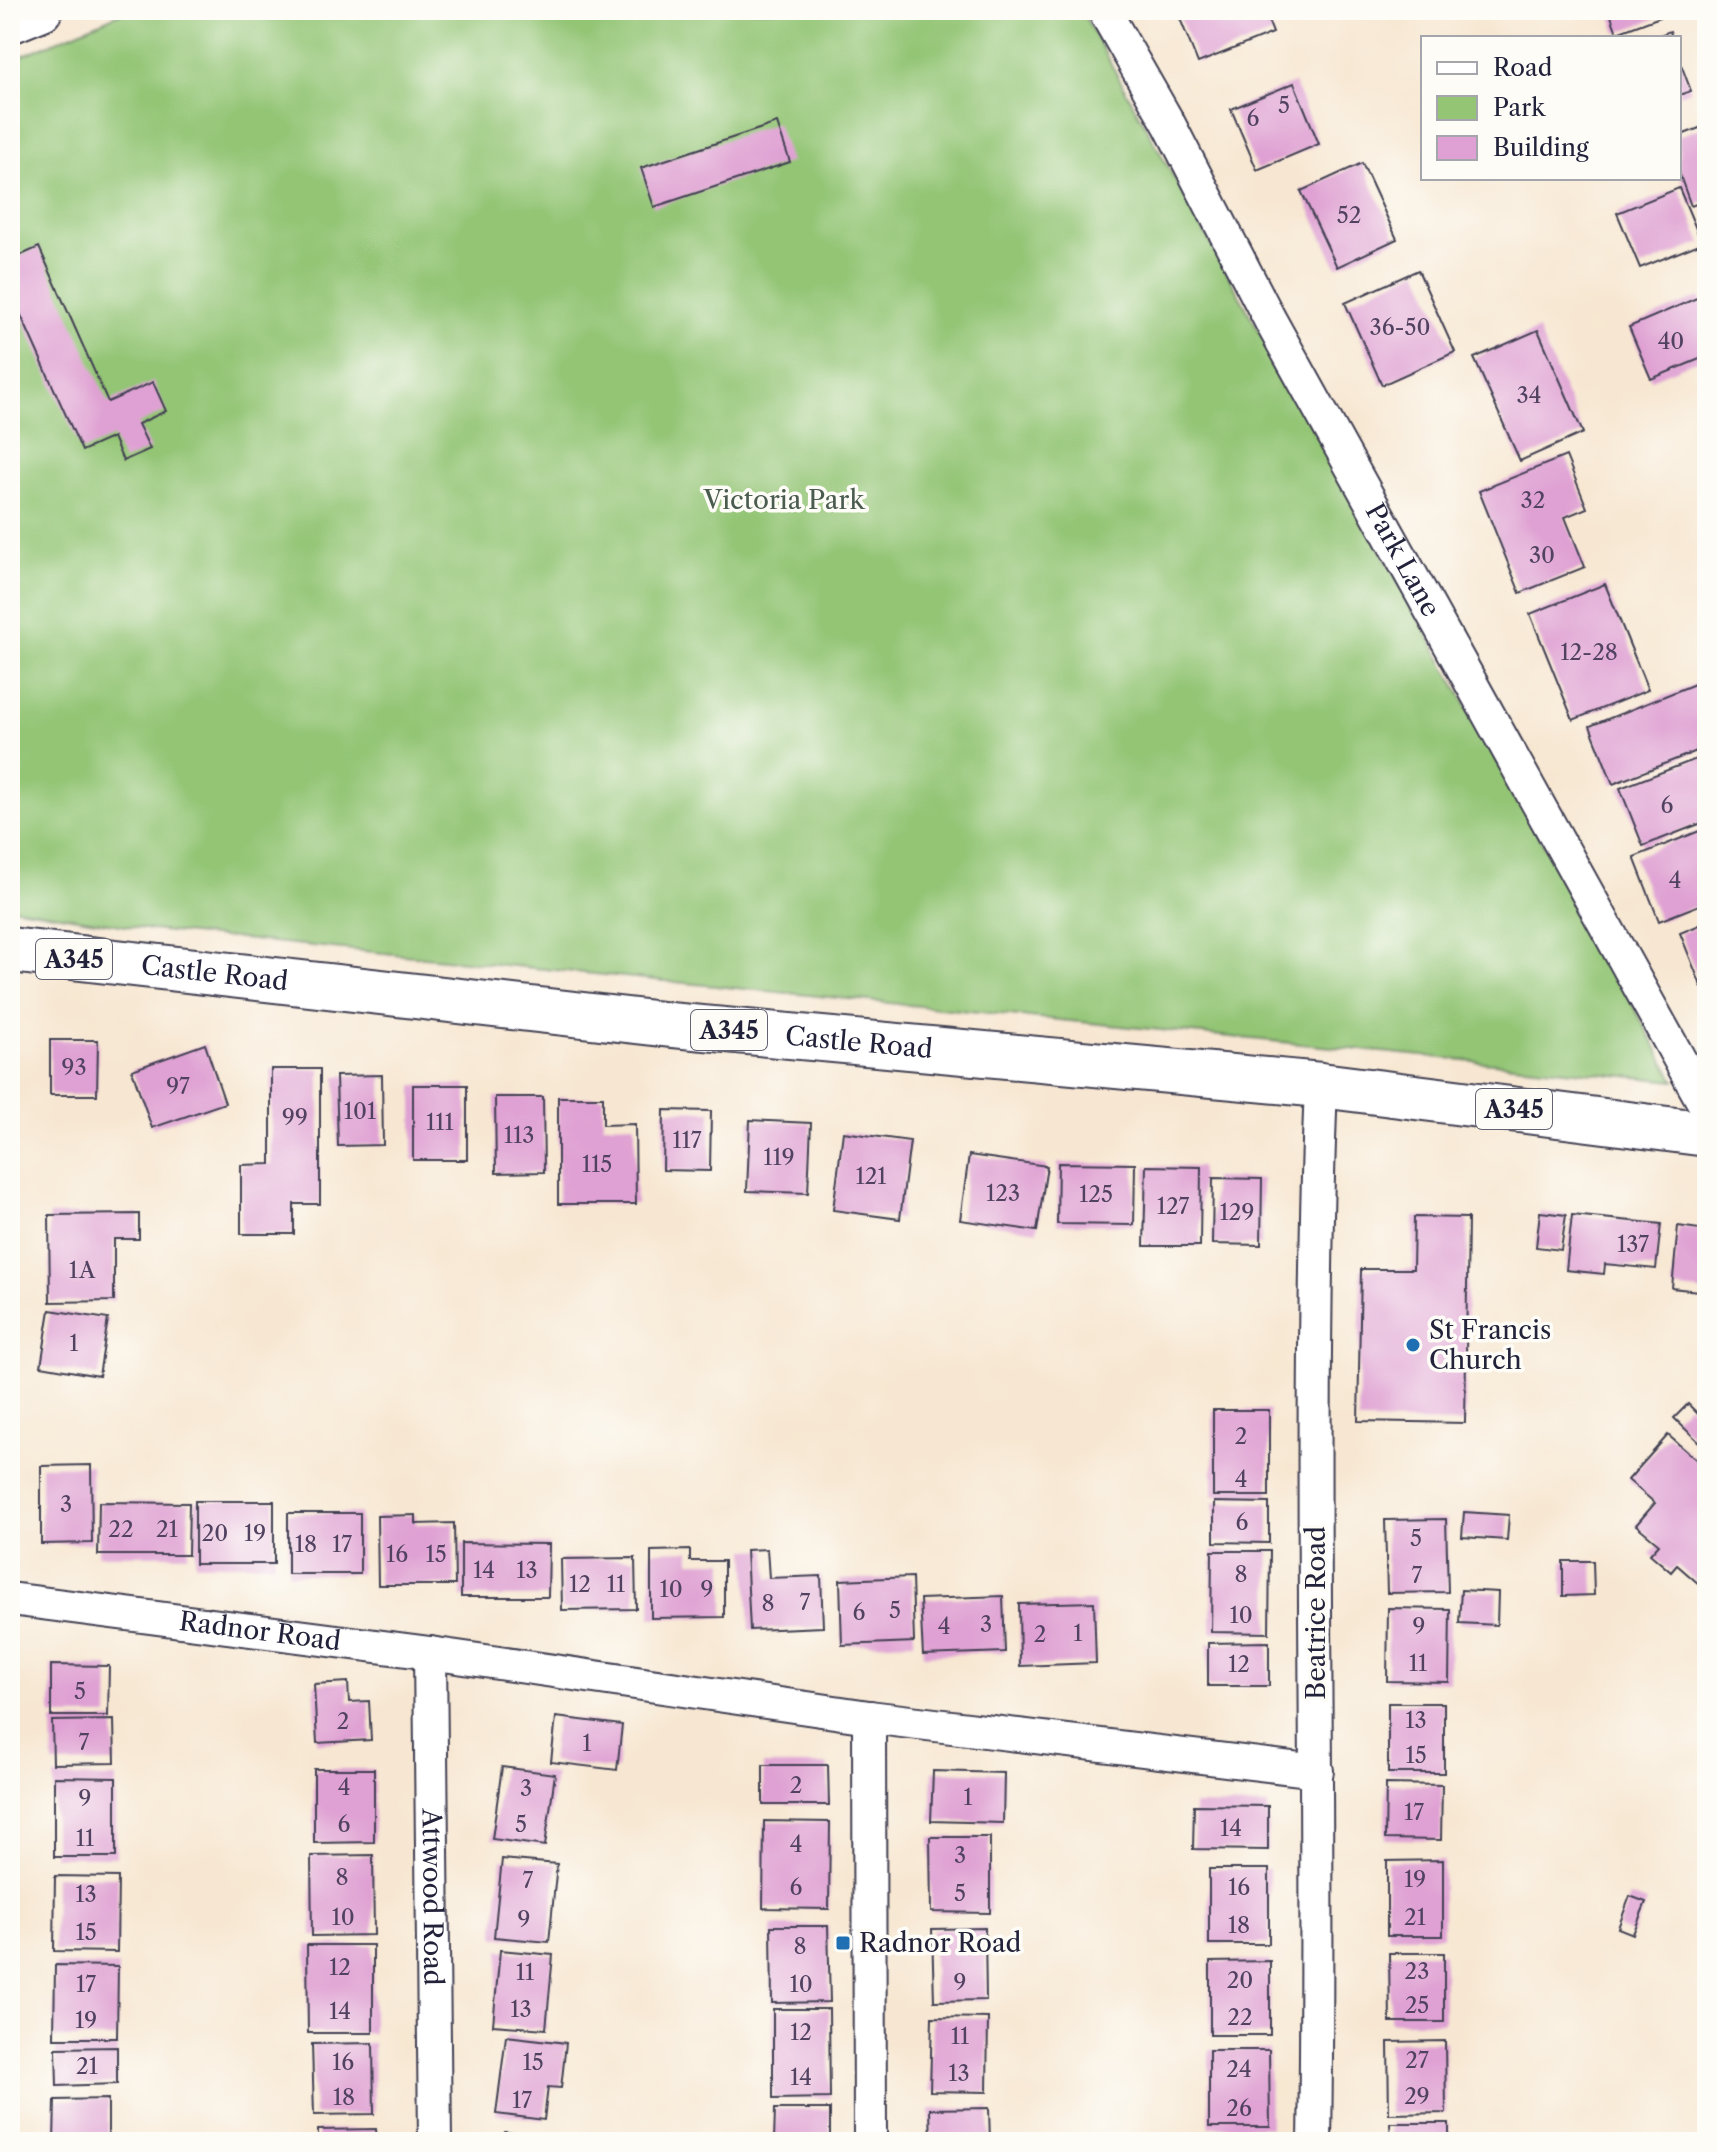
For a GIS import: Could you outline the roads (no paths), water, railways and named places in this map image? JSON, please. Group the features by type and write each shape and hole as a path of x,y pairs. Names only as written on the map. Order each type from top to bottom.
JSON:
{"main road":[{"name":"Castle Road","path":"10,950 592,1017 1321,1085 1707,1134"}],"street":[{"path":"10,23 42,10"},
{"name":"Park Lane","path":"1104,10 1169,124 1270,320 1707,1109"},
{"name":"Beatrice Road","path":"1315,2142 1316,1250 1321,1085"},
{"name":"Radnor Road","path":"10,1599 430,1653 869,1717 1317,1771"},
{"name":"Attwood Road","path":"430,1653 435,2142"},
{"path":"869,1717 870,2142"}],"place":[{"name":"St Francis Church","path":"1413,1345"},
{"name":"Radnor Road","path":"843,1943"}],"park label":[{"name":"Victoria Park","path":"784,500"}]}
